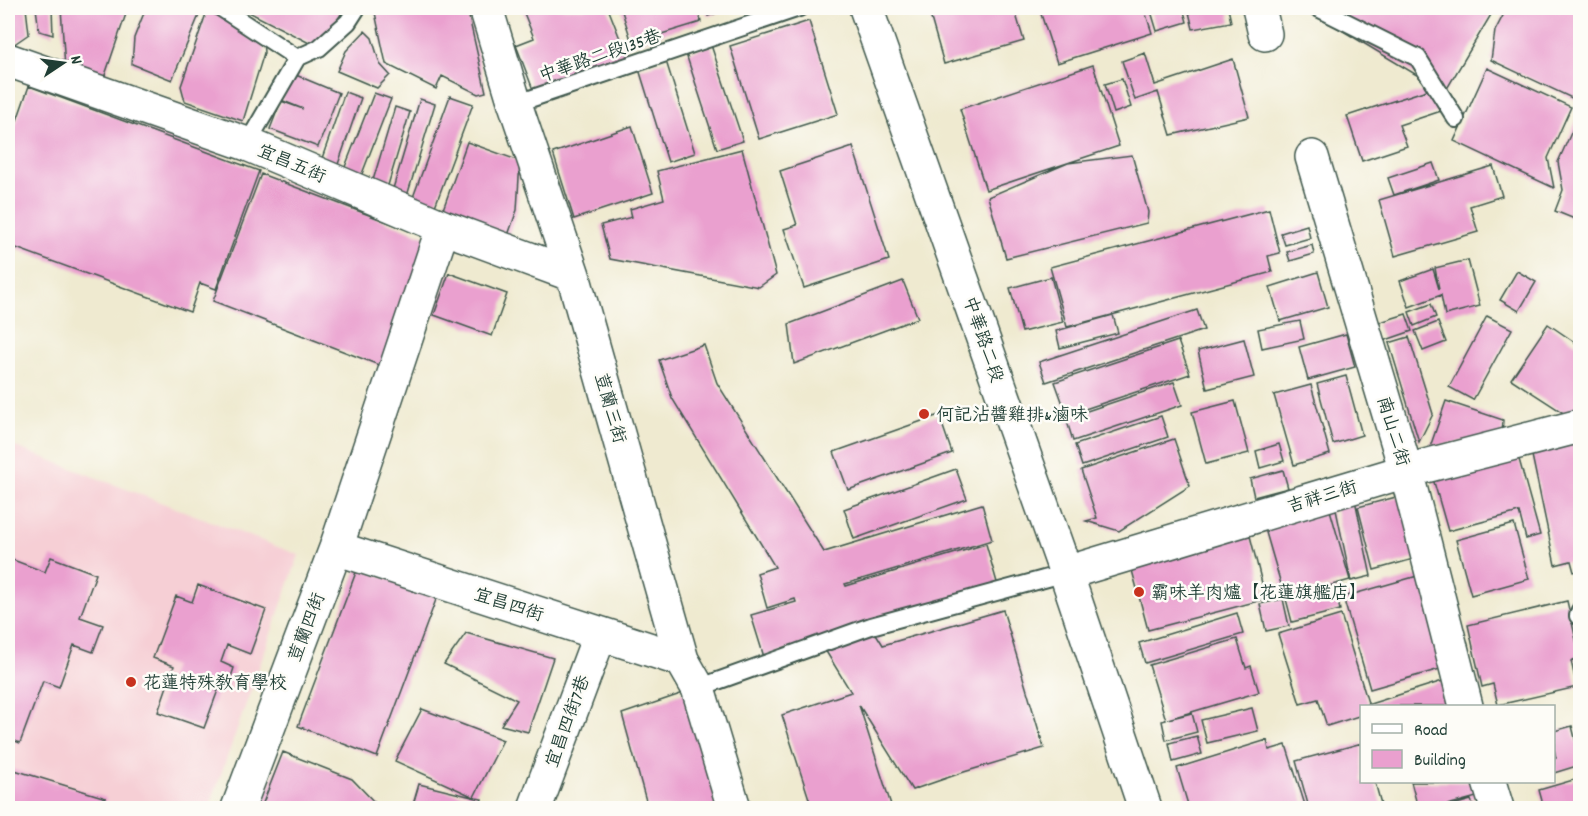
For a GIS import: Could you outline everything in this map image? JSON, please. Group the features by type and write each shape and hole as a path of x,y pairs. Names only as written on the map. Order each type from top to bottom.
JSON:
{"street":[{"name":"荳蘭三街","path":"486,8 515,104 573,275 690,674 734,808"},
{"name":"中華路二段","path":"871,9 1146,808"},
{"name":"宜昌五街","path":"8,60 247,144 443,227 573,275"},
{"name":"南山二街","path":"1312,157 1406,471 1466,705"},
{"name":"荳蘭四街","path":"238,808 336,548 443,227"},
{"name":"吉祥三街","path":"1066,573 1406,471 1581,426"},
{"name":"宜昌四街","path":"336,548 600,634 690,674"},
{"name":"宜昌四街7巷","path":"535,808 600,634"},
{"path":"1489,783 1497,808"}],"lane":[{"path":"221,8 297,58"},
{"path":"247,144 297,58 319,48 348,21 357,8"},
{"name":"中華路二段135巷","path":"515,104 799,8"},
{"path":"1318,8 1418,58 1456,119"},
{"path":"690,674 1066,573"}],"shaded area":[{"name":"花蓮特殊教育學校","path":"8,444 299,555 209,808 8,808"}],"building":[{"path":"8,8 26,8 29,34 13,45 8,43"},
{"path":"36,8 52,8 53,35 39,31"},
{"path":"61,8 128,8 103,81 65,68"},
{"path":"146,8 202,8 172,80 132,64 134,38"},
{"path":"208,8 262,26 264,53 243,121 185,101 181,86"},
{"path":"241,8 345,8 319,48"},
{"path":"374,8 467,8 486,92 478,94 442,76 436,89 386,64"},
{"path":"522,8 608,8 628,59 535,95 516,45 534,38"},
{"path":"621,8 698,8 701,22 632,43"},
{"path":"705,8 731,8 708,16"},
{"path":"928,8 1024,8 1015,11 1024,41 944,64"},
{"path":"1039,8 1144,8 1152,33 1057,63"},
{"path":"1150,8 1183,8 1187,22 1157,31"},
{"path":"1188,8 1228,8 1231,22 1193,29"},
{"path":"1308,8 1495,8 1445,92"},
{"path":"1507,8 1580,8 1580,90 1576,100 1491,60 1495,31"},
{"path":"809,21 838,114 759,139 730,46"},
{"path":"365,31 372,38 380,64 390,75 377,88 337,71 346,51"},
{"path":"711,45 743,141 717,149 686,54"},
{"path":"1145,53 1155,85 1233,59 1249,117 1171,135 1158,92 1135,100 1122,61"},
{"path":"666,61 695,153 668,162 639,69"},
{"path":"1093,65 1119,146 986,190 960,109"},
{"path":"1487,68 1571,107 1548,158 1554,188 1454,141"},
{"path":"291,73 339,93 318,147 270,129 281,101 303,109 281,100"},
{"path":"1122,79 1131,107 1114,113 1105,84"},
{"path":"29,86 259,171 216,289 200,283 190,312 8,245 8,146"},
{"path":"1430,89 1444,110 1399,125 1407,146 1362,161 1347,116"},
{"path":"345,92 361,98 336,170 320,164"},
{"path":"374,93 391,99 360,179 343,172"},
{"path":"450,96 473,104 434,209 412,200"},
{"path":"420,99 435,104 407,196 392,192"},
{"path":"395,107 410,112 386,192 371,187"},
{"path":"1580,113 1580,211 1577,220 1555,211 1563,190 1558,162"},
{"path":"632,126 653,193 574,219 553,153"},
{"path":"467,142 520,161 517,210 507,238 441,215"},
{"path":"853,147 889,260 804,288 784,229 797,225 780,171"},
{"path":"742,149 776,275 759,287 610,259 601,225 632,217 630,209 664,199 657,171"},
{"path":"1132,155 1148,212 1147,223 1006,258 988,197 1068,163"},
{"path":"1433,163 1439,180 1394,195 1388,178"},
{"path":"1493,166 1502,196 1470,206 1478,232 1395,256 1379,200"},
{"path":"261,174 432,239 384,367 213,301"},
{"path":"1269,209 1280,253 1268,256 1272,272 1067,327 1050,267"},
{"path":"1307,225 1310,238 1285,245 1281,233"},
{"path":"1312,245 1314,254 1290,261 1287,252"},
{"path":"1468,260 1480,306 1445,315 1441,295 1409,307 1400,281 1433,269 1439,289 1435,268"},
{"path":"1517,271 1536,282 1519,311 1500,300"},
{"path":"1318,272 1328,307 1280,321 1270,287"},
{"path":"449,273 507,294 492,336 434,315"},
{"path":"1051,277 1063,322 1022,332 1010,288"},
{"path":"903,281 918,318 794,364 789,324"},
{"path":"1431,304 1436,317 1414,326 1409,312"},
{"path":"1197,310 1204,330 1046,382 1039,362"},
{"path":"1406,314 1412,331 1383,341 1377,323"},
{"path":"1113,315 1118,333 1060,348 1056,331"},
{"path":"1487,316 1512,329 1473,400 1449,387"},
{"path":"1300,321 1304,339 1262,348 1258,329"},
{"path":"1438,322 1446,342 1423,351 1415,331"},
{"path":"1548,324 1580,346 1580,400 1571,418 1511,379"},
{"path":"1346,334 1355,367 1308,380 1299,347"},
{"path":"1409,337 1433,414 1419,442 1389,343"},
{"path":"1244,339 1254,377 1207,389 1198,351"},
{"path":"1178,341 1190,374 1067,415 1055,382"},
{"path":"704,345 717,383 824,552 982,504 992,540 845,584 846,586 986,544 998,586 870,624 883,645 1003,610 1044,748 912,790 859,705 892,808 812,808 782,715 851,692 819,640 764,657 751,615 796,602 795,599 767,608 757,573 775,567 672,398 659,360"},
{"path":"1346,376 1362,435 1333,444 1317,384"},
{"path":"1174,382 1182,405 1073,441 1066,418"},
{"path":"1311,385 1330,454 1294,465 1274,395"},
{"path":"1235,401 1249,453 1206,464 1192,412"},
{"path":"1446,401 1503,420 1502,435 1430,447"},
{"path":"939,415 952,453 848,490 834,452"},
{"path":"1161,416 1168,437 1082,466 1075,445"},
{"path":"1580,430 1580,571 1574,572 1571,561 1555,565 1529,441"},
{"path":"1174,439 1190,486 1119,531 1086,521 1097,518 1081,470"},
{"path":"1279,444 1284,461 1260,468 1256,451"},
{"path":"1517,452 1540,535 1526,539 1519,512 1448,531 1432,475"},
{"path":"956,469 967,499 854,539 844,509"},
{"path":"1283,470 1288,488 1254,497 1250,479"},
{"path":"1400,496 1417,558 1374,570 1358,507"},
{"path":"1355,500 1371,576 1351,581 1335,505"},
{"path":"1328,503 1350,580 1285,598 1263,522"},
{"path":"1514,524 1529,579 1471,595 1456,540"},
{"path":"1248,528 1266,599 1148,630 1129,559"},
{"path":"51,557 96,574 80,617 103,625 93,652 74,645 59,687 43,681 20,743 8,738 8,558 45,572"},
{"path":"358,567 437,597 377,757 298,726"},
{"path":"1421,575 1447,667 1370,689 1343,597"},
{"path":"198,585 266,610 250,654 227,645 221,662 234,668 228,686 221,682 204,728 158,712 174,666 153,658 176,596 192,602"},
{"path":"1335,587 1340,610 1292,622 1286,599"},
{"path":"1283,599 1289,626 1266,631 1260,604"},
{"path":"1567,601 1580,657 1571,661 1577,687 1498,705 1493,684 1482,687 1468,625"},
{"path":"1237,613 1243,634 1145,663 1139,643"},
{"path":"1341,615 1369,705 1360,705 1360,716 1327,726 1318,699 1300,704 1278,634"},
{"path":"466,633 553,658 528,732 501,725 517,700 444,664"},
{"path":"1237,639 1246,668 1251,666 1259,692 1168,719 1192,713 1197,732 1166,740 1162,721 1166,720 1149,665"},
{"path":"1449,679 1457,705 1370,705"},
{"path":"698,688 717,808 648,808 622,714"},
{"path":"1252,708 1258,731 1207,743 1201,720"},
{"path":"422,709 503,740 474,797 395,761"},
{"path":"1572,726 1576,742 1580,741 1580,765 1555,773 1555,731"},
{"path":"1197,736 1202,754 1173,762 1169,743"},
{"path":"1267,740 1269,750 1286,745 1306,808 1189,808 1177,768"},
{"path":"1360,744 1360,783 1375,783 1381,804 1363,808 1309,808 1296,761"},
{"path":"283,752 352,779 380,808 261,808"},
{"path":"8,768 106,798 103,808 8,808"},
{"path":"1580,778 1580,808 1544,808 1539,790"},
{"path":"1411,783 1481,783 1484,795 1436,808 1418,808"},
{"path":"419,784 482,799 479,808 412,808"},
{"path":"1471,800 1474,808 1443,808"}],"place":[{"name":"何記沾醬雞排&滷味","path":"924,414"},
{"name":"霸味羊肉爐【花蓮旗艦店】","path":"1139,592"},
{"name":"花蓮特殊教育學校","path":"131,682"}]}
